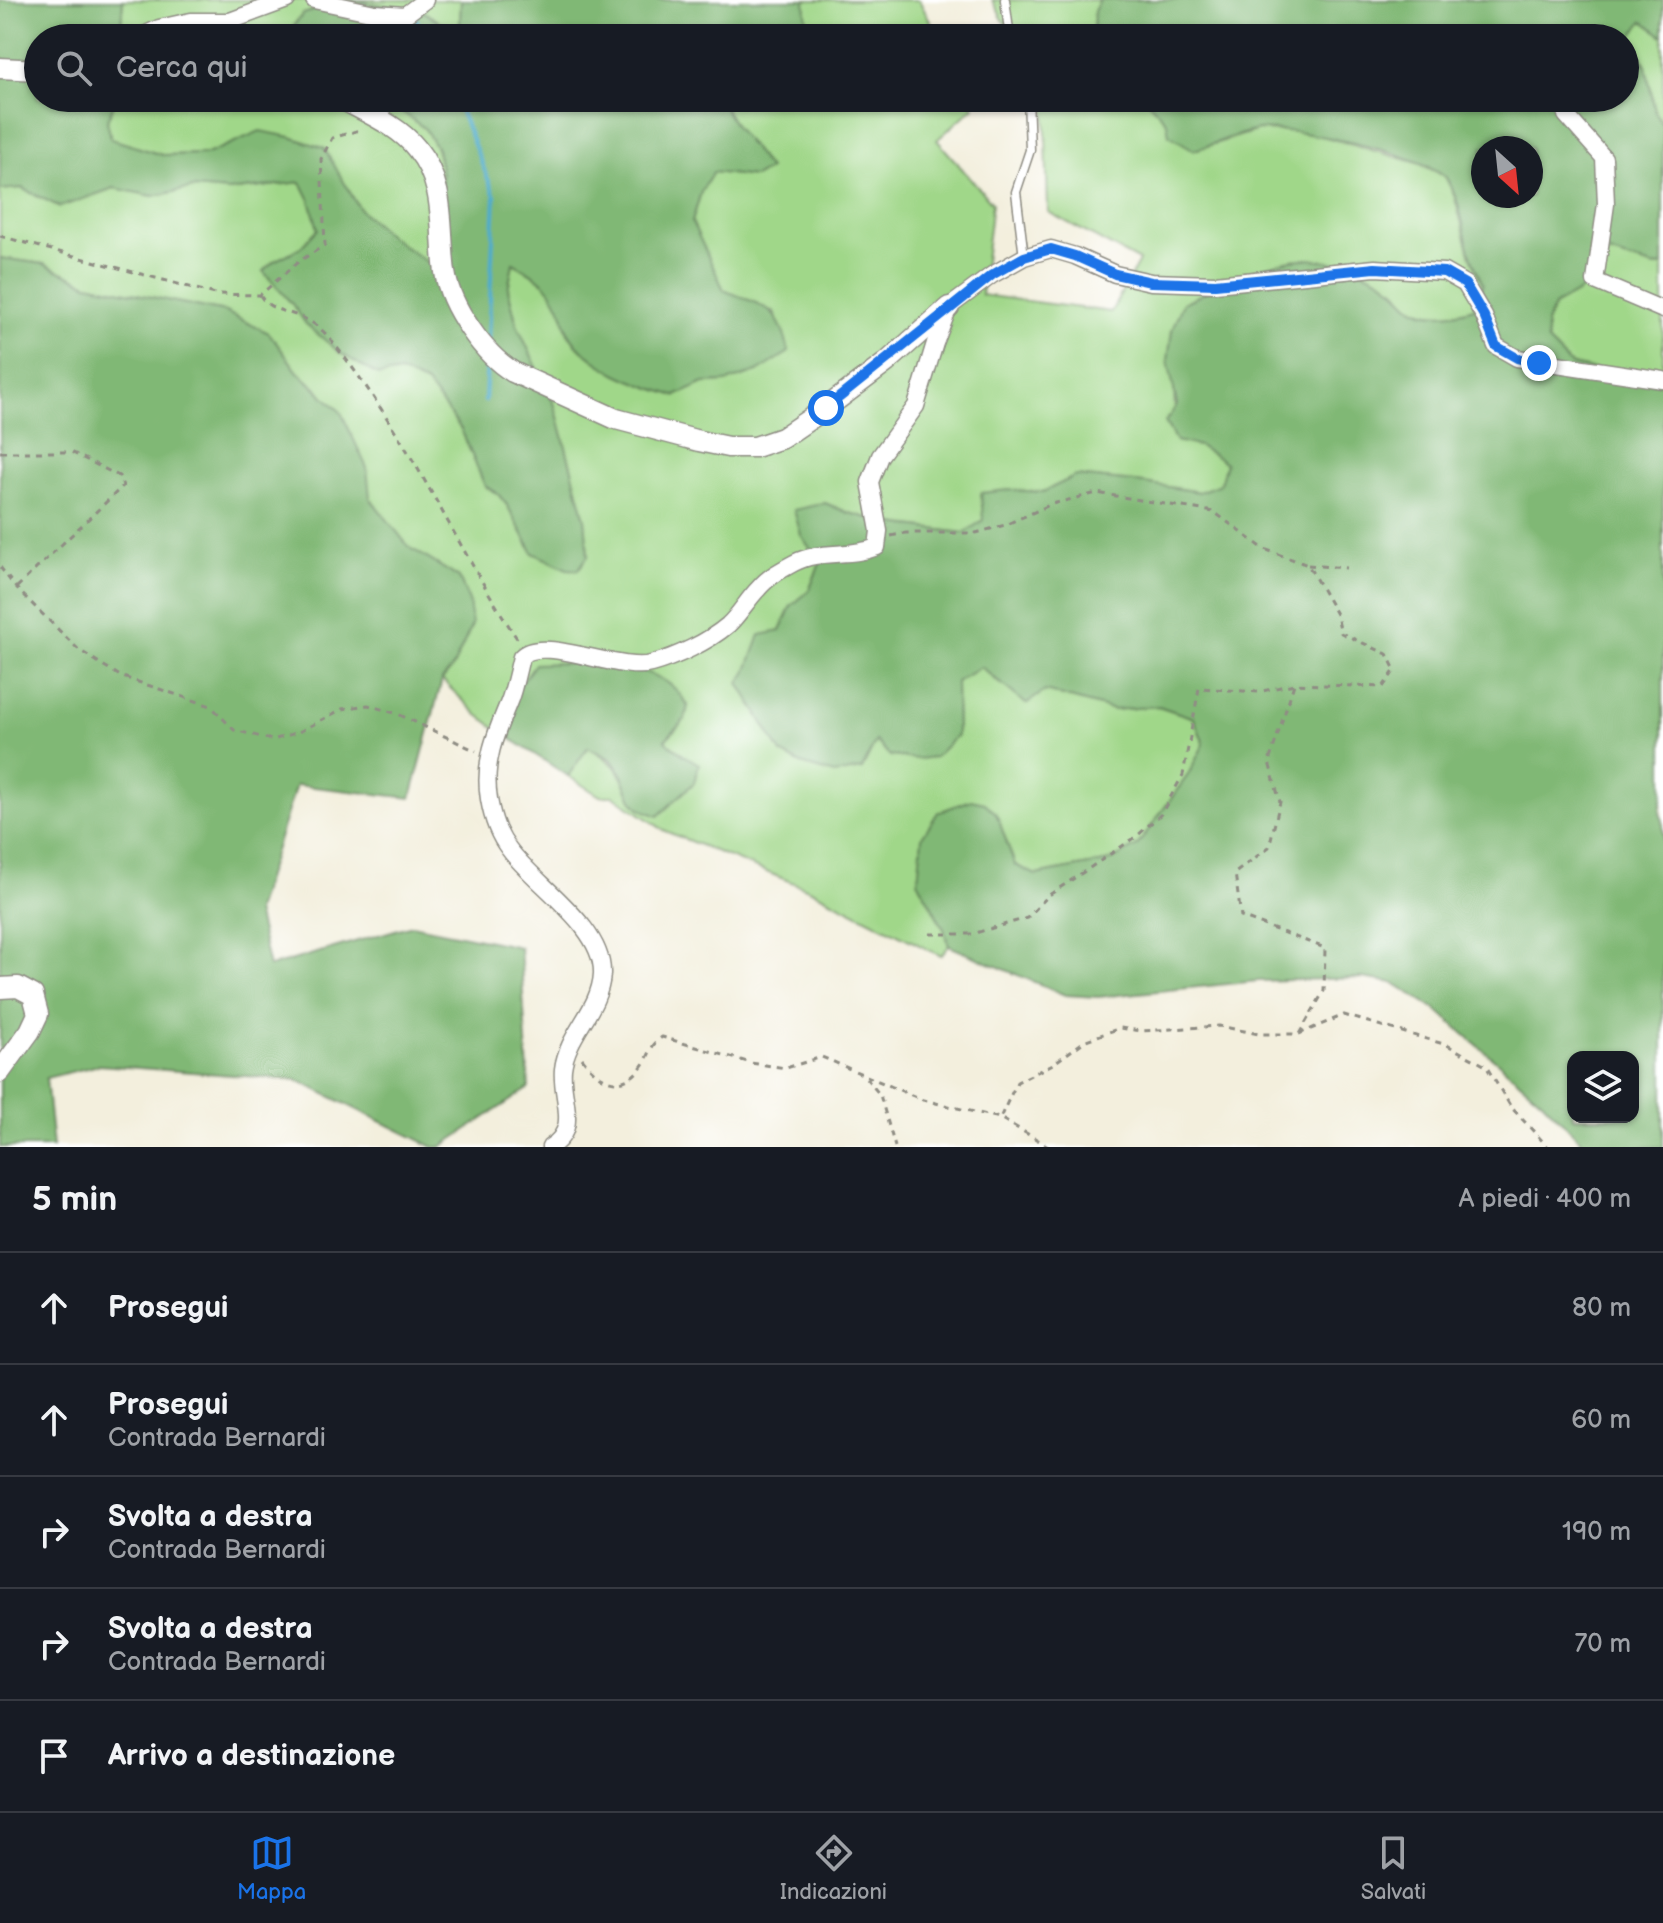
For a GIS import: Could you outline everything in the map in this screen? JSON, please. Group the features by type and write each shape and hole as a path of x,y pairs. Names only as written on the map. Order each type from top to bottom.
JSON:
{"street":[{"path":"177,24 230,21 287,0"},
{"path":"314,0 375,13 405,15 423,2"},
{"path":"0,68 24,69"},
{"path":"365,112 415,146 428,164 442,208 446,275 467,322 499,364 616,419 728,447 755,447 782,438 887,362 949,307 992,275 1024,257 1051,249 1115,274 1151,282 1215,284 1375,268 1444,272 1465,284 1484,316 1496,346 1517,358 1663,380"},
{"path":"1566,112 1604,158 1606,204 1595,281 1663,310"},
{"path":"550,1147 563,1137 568,1125 563,1069 566,1054 594,1005 602,974 595,943 511,852 494,822 489,799 489,756 509,703 521,657 525,652 540,649 611,663 649,665 725,628 758,588 774,574 797,561 820,554 877,547 880,538 870,482 880,456 916,406 949,307"},
{"path":"0,988 18,987 33,995 38,1014 30,1031 0,1072"}],"lane":[{"path":"1005,0 1008,24"},
{"path":"1024,257 1016,192 1030,150 1029,112"}],"path":[{"path":"0,236 215,294 260,295 298,262 325,245 321,159 332,138 387,124"},
{"path":"260,295 269,306 309,320 332,341 414,461 499,613 525,652"},
{"path":"0,452 71,452 119,476 123,486 16,588"},
{"path":"880,538 906,533 976,533 1015,521 1052,504 1097,493 1214,512 1264,549 1308,565 1346,568"},
{"path":"930,934 972,934 1027,918 1049,895 1136,837 1161,814 1183,775 1199,688 1258,692 1294,684 1383,687 1395,670 1387,654 1341,633 1337,616 1308,565"},
{"path":"0,567 50,624 89,656 120,676 211,706 234,730 273,740 301,731 342,709 368,705 398,714 489,756"},
{"path":"1294,684 1269,762 1280,802 1269,847 1235,873 1241,917 1325,948 1324,991 1299,1034"},
{"path":"1000,1118 1017,1082 1053,1064 1086,1040 1120,1028 1141,1031 1219,1026 1259,1034 1299,1034 1344,1015 1447,1045 1486,1066 1511,1107 1548,1147"},
{"path":"573,1041 582,1060 599,1078 614,1083 631,1077 644,1063 652,1045 662,1037 751,1063 786,1068 822,1057 923,1100 1000,1118 1050,1147"},
{"path":"865,1076 880,1095 895,1147"}],"green space":[{"path":"0,0 123,0 121,24 24,24 24,112 111,112 107,121 111,139 162,155 207,154 260,131 324,148 361,211 389,236 437,269 442,174 437,149 425,129 403,112 727,112 769,169 754,177 713,172 701,192 692,222 724,290 760,305 775,316 789,352 757,372 726,382 704,383 676,396 662,392 616,374 589,356 568,331 559,305 549,289 538,278 513,263 508,289 517,325 555,406 585,519 588,556 578,570 567,569 533,553 507,505 498,494 485,486 461,429 427,384 400,372 379,376 340,353 306,324 263,271 274,261 300,248 318,229 301,182 229,191 193,188 153,196 114,188 60,207 22,188 0,190"},
{"path":"123,0 461,0 460,24 442,23 426,13 409,8 359,4 312,11 295,24 121,24"},
{"path":"461,0 805,0 807,24 460,24"},
{"path":"805,0 919,0 932,24 806,24"},
{"path":"992,0 1100,0 1094,11 1094,24 1005,24"},
{"path":"1100,0 1663,0 1663,36 1643,21 1639,24 1094,24 1094,11"},
{"path":"365,2 424,12 441,24 295,24 303,14 343,3"},
{"path":"1642,20 1663,36 1663,125 1655,113 1650,85 1639,57 1639,25"},
{"path":"1639,52 1646,65 1655,112 1663,125 1663,265 1655,267 1608,253 1594,267 1580,291 1555,305 1546,323 1548,342 1571,365 1663,384 1663,792 1660,813 1663,821 1663,1147 1587,1147 1542,1101 1435,1009 1394,983 1362,978 1258,981 1098,997 1065,995 949,946 944,929 918,881 922,837 938,812 971,800 985,803 996,813 1015,865 1036,875 1110,861 1137,846 1188,775 1204,744 1194,718 1159,706 1114,710 1045,691 1026,704 981,667 956,682 957,735 935,757 890,756 876,741 862,769 834,774 801,764 781,753 739,683 746,673 760,635 780,631 791,606 809,591 820,563 801,535 794,510 825,503 892,524 964,533 983,520 981,493 1008,490 1043,492 1076,476 1199,492 1220,484 1226,463 1199,446 1176,441 1165,422 1177,405 1168,360 1172,330 1183,303 1259,269 1304,259 1331,262 1368,273 1423,312 1449,313 1474,308 1483,284 1472,259 1452,188 1436,170 1388,152 1299,133 1251,131 1194,150 1169,135 1167,122 1158,112 1639,112"},
{"path":"111,112 404,112 424,128 439,157 442,196 437,269 389,236 361,211 323,148 291,137 226,147 207,154 162,155 111,139 107,121"},
{"path":"727,112 968,112 937,140 992,203 981,295 1111,312 1139,261 1048,212 1045,112 1158,112 1194,150 1259,130 1308,132 1418,163 1445,176 1483,284 1474,308 1444,314 1413,308 1395,288 1174,386 1176,441 1199,446 1226,463 1220,484 1199,492 1076,476 1043,492 1028,491 965,533 892,524 825,503 820,562 809,591 791,606 780,631 740,683 782,753 876,740 957,735 956,682 981,667 1000,684 1045,691 1114,710 1158,706 1194,718 1204,744 1188,775 1137,846 1110,861 1036,875 1015,865 996,813 918,881 944,929 949,946 941,956 811,890 665,831 614,796 600,796 568,776 588,747 616,768 632,800 678,796 694,783 683,755 665,740 685,719 688,706 672,686 641,671 563,663 514,693 511,739 478,715 442,680 453,667 459,578 409,547 370,498 322,393 298,372 269,333 225,312 88,284 44,264 0,258 0,190 21,188 60,207 114,188 153,196 194,188 229,191 301,182 318,229 300,248 274,261 263,271 306,324 427,384 461,429 485,486 498,494 507,505 533,553 550,560 588,556 585,519 555,406 517,325 508,289 513,262 549,289 559,304 568,333 577,345 616,373 676,396 704,383 726,382 757,372 788,352 774,312 724,290 692,222 701,192 713,172 754,177 768,169"},
{"path":"1608,253 1655,267 1663,265 1663,384 1571,365 1548,342 1546,323 1555,305 1580,291 1594,267"},
{"path":"0,258 44,264 88,284 225,312 269,333 298,372 341,412 367,468 370,498 409,547 459,578 469,601 472,625 453,667 442,680 411,798 296,785 256,911 269,967 412,925 520,947 529,1088 441,1147 433,1147 297,1080 99,1065 46,1078 53,1147 0,1147"},
{"path":"535,664 620,666 648,673 672,686 688,705 685,719 665,740 699,764 694,783 658,816 640,809 632,800 621,773 611,759 588,747 568,776 511,739 514,693"}],"waterway":[{"path":"414,15 419,24"},
{"path":"461,112 495,196 488,339"},
{"path":"485,401 487,359"}],"route":[{"path":"826,408 992,275 1024,257 1051,249 1115,274 1151,282 1215,284 1375,268 1444,272 1465,284 1484,316 1496,346 1517,358 1539,363"}]}
